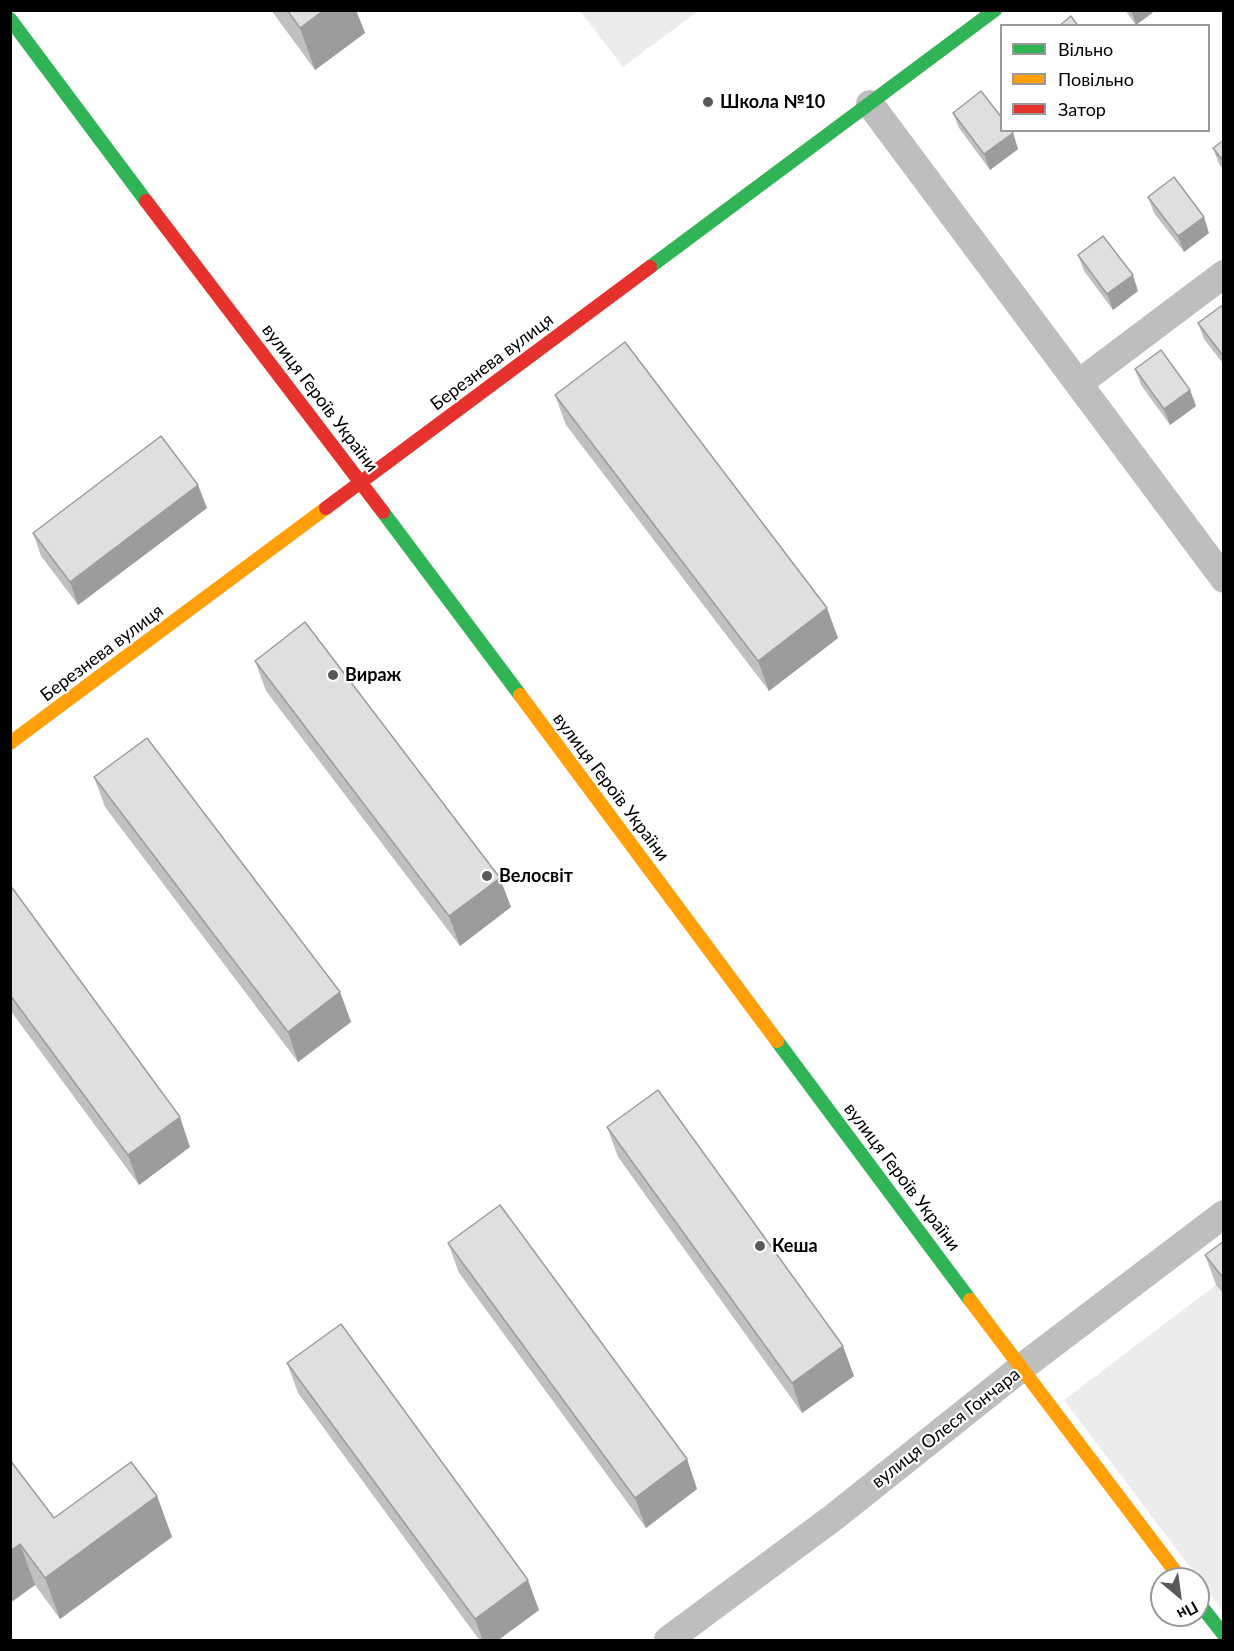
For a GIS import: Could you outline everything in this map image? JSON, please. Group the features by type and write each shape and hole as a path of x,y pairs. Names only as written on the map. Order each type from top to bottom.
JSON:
{"street":[{"name":"Березнева вулиця","path":"10,743 995,10"},
{"name":"вулиця Героїв України","path":"10,19 361,482 1172,1567"},
{"path":"870,104 1224,579"},
{"path":"1079,383 1224,274"},
{"name":"вулиця Олеся Гончара","path":"668,1641 834,1517 1022,1368 1224,1214"},
{"path":"1210,1617 1224,1635"}],"shaded area":[{"path":"580,11 698,11 623,67"},
{"path":"1216,1285 1223,1295 1223,1611 1210,1594 1210,1567 1190,1567 1064,1400"}],"building":[{"path":"287,10 324,10 300,28"},
{"path":"1071,16 1077,24 1061,24"},
{"path":"981,91 1000,115 1000,132 1013,133 984,154 953,113"},
{"path":"1224,140 1224,162 1213,148"},
{"path":"1174,177 1204,217 1178,236 1148,197"},
{"path":"1103,236 1133,275 1107,294 1078,255"},
{"path":"1224,304 1224,357 1198,323"},
{"path":"625,342 827,608 758,661 555,395"},
{"path":"1161,350 1190,390 1164,409 1135,369"},
{"path":"161,436 198,485 70,582 33,533"},
{"path":"305,622 500,878 449,916 255,661"},
{"path":"147,738 340,992 288,1032 94,777"},
{"path":"10,885 180,1117 128,1155 10,995"},
{"path":"658,1090 843,1346 792,1383 607,1127"},
{"path":"500,1205 687,1459 635,1498 448,1243"},
{"path":"1224,1241 1224,1279 1205,1255"},
{"path":"341,1324 528,1580 475,1619 287,1363"},
{"path":"10,1460 54,1518 131,1462 157,1496 45,1578 20,1544 10,1551"}],"traffic: fast":[{"path":"650,267 995,10"},
{"path":"10,19 146,201"},
{"path":"383,512 520,695"},
{"path":"777,1041 970,1300"},
{"path":"1210,1617 1224,1635"}],"traffic: slow":[{"path":"10,743 326,508"},
{"path":"520,695 777,1041"},
{"path":"970,1300 1172,1567"}],"traffic: jam":[{"path":"146,201 383,512"},
{"path":"326,508 650,267"}],"place":[{"name":"Школа №10","path":"708,102"},
{"name":"Вираж","path":"333,675"},
{"name":"Велосвіт","path":"487,876"},
{"name":"Кеша","path":"760,1246"}]}
